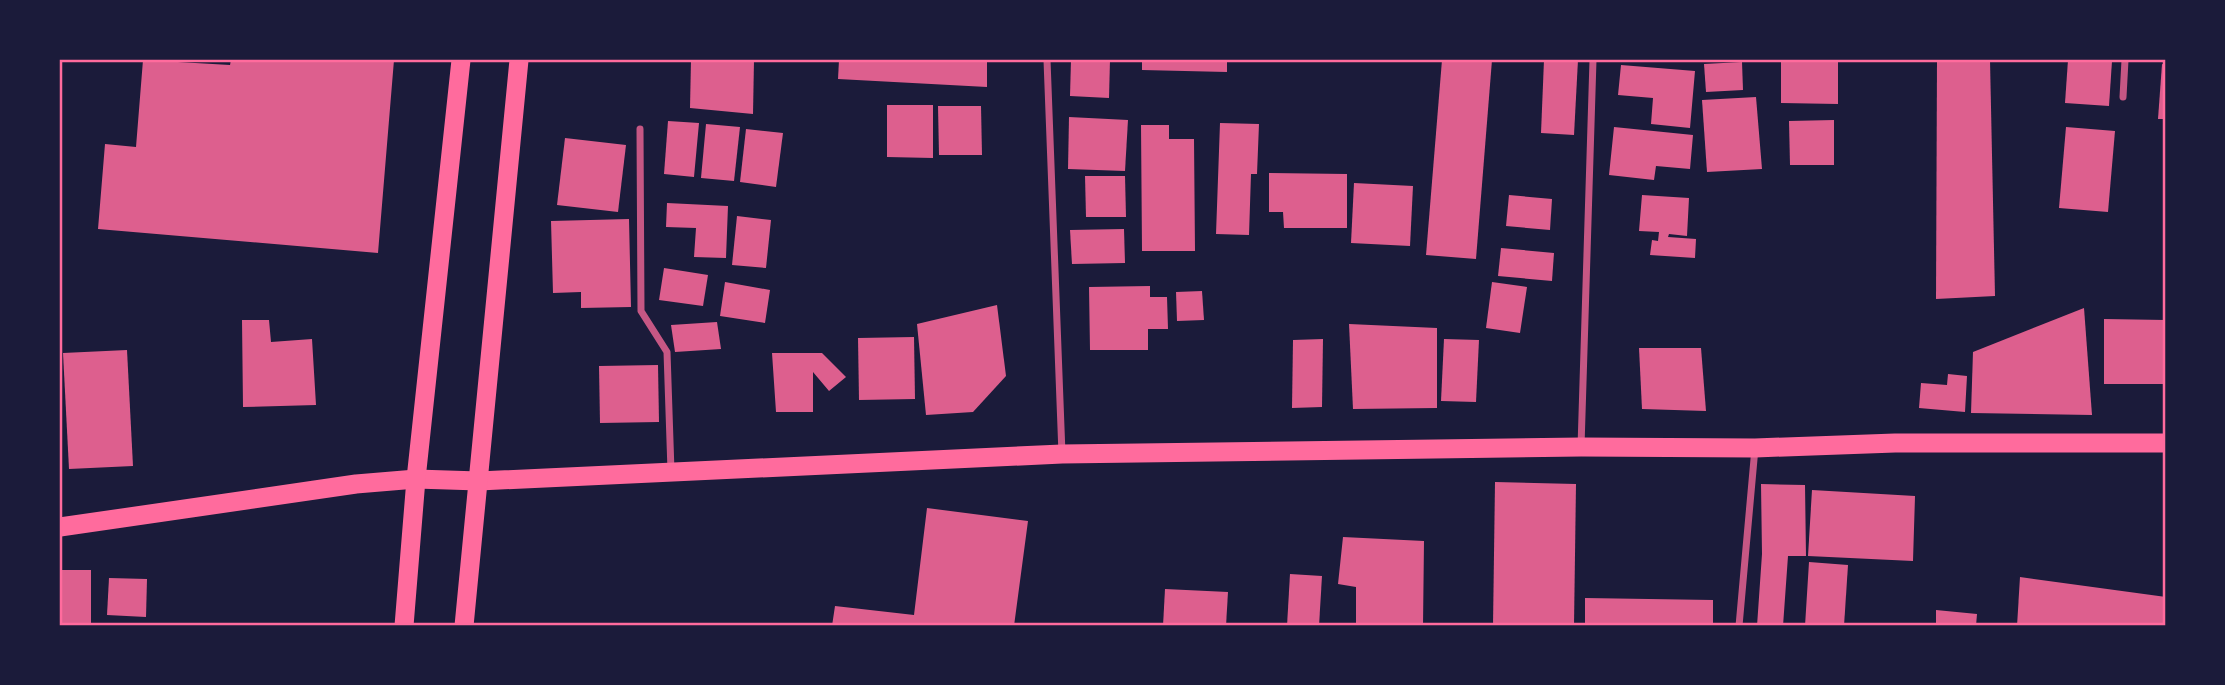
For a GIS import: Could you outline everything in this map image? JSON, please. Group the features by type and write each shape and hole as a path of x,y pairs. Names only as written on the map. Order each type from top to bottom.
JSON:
{"highway":[{"path":"404,625 416,479 461,60"},
{"path":"464,625 519,60"},
{"path":"60,527 356,484 416,479 479,481 1062,454 1581,447 1755,448 1895,443 2165,443"}],"street":[{"path":"1047,60 1062,454"},
{"path":"1581,447 1592,60"},
{"path":"2123,97 2125,60"},
{"path":"639,129 641,311 667,352 671,471"},
{"path":"1739,625 1755,448"}],"building":[{"path":"143,60 230,65 231,60 394,60 378,253 98,229 105,144 136,147"},
{"path":"691,60 754,60 753,114 690,108"},
{"path":"839,60 987,60 987,87 838,79"},
{"path":"1071,60 1110,60 1109,98 1070,96"},
{"path":"1142,60 1227,60 1227,72 1142,70"},
{"path":"1442,60 1492,60 1476,259 1426,255"},
{"path":"1544,60 1578,60 1574,135 1541,133"},
{"path":"1781,60 1838,60 1838,104 1781,103"},
{"path":"1937,60 1990,60 1995,296 1936,299"},
{"path":"2068,60 2112,61 2109,106 2065,103"},
{"path":"1742,62 1743,90 1706,92 1704,64"},
{"path":"2162,64 2166,65 2166,119 2158,119"},
{"path":"1621,65 1695,71 1690,128 1651,124 1653,98 1618,95"},
{"path":"1756,97 1762,169 1707,172 1702,100"},
{"path":"887,105 933,105 933,158 887,157"},
{"path":"938,106 981,106 982,155 939,155"},
{"path":"1069,117 1128,120 1125,171 1068,169"},
{"path":"1834,120 1834,165 1790,165 1789,121"},
{"path":"668,121 699,123 694,177 664,174"},
{"path":"1220,123 1259,124 1257,174 1251,174 1249,235 1216,234"},
{"path":"706,124 740,127 734,181 701,178"},
{"path":"1141,125 1169,125 1169,139 1194,139 1195,251 1142,251"},
{"path":"1614,127 1693,135 1690,169 1656,166 1654,180 1609,175"},
{"path":"2066,127 2115,131 2108,212 2059,208"},
{"path":"746,129 783,133 776,187 740,182"},
{"path":"565,138 626,145 618,212 557,205"},
{"path":"1269,173 1347,174 1347,228 1284,228 1283,212 1269,212"},
{"path":"1085,176 1125,176 1126,217 1086,217"},
{"path":"1354,183 1413,186 1410,246 1351,243"},
{"path":"1509,195 1552,199 1550,230 1506,226"},
{"path":"1642,195 1689,198 1687,236 1669,234 1668,237 1696,239 1695,258 1650,255 1652,240 1658,241 1659,232 1639,231"},
{"path":"667,203 728,206 726,258 694,257 696,228 666,227"},
{"path":"737,216 771,220 766,268 732,265"},
{"path":"629,219 631,307 581,308 581,292 553,293 551,221"},
{"path":"1124,229 1125,263 1072,264 1070,230"},
{"path":"1501,248 1554,253 1552,281 1498,276"},
{"path":"664,268 708,275 703,306 659,300"},
{"path":"725,282 770,290 765,323 720,316"},
{"path":"1492,282 1527,287 1520,333 1486,328"},
{"path":"1150,286 1150,297 1167,297 1168,329 1148,329 1148,350 1090,350 1089,287"},
{"path":"1202,291 1204,320 1177,321 1176,292"},
{"path":"997,305 1006,376 973,412 926,415 917,324"},
{"path":"2084,308 2092,415 1971,413 1973,352"},
{"path":"2104,319 2166,320 2166,384 2104,384"},
{"path":"242,320 269,320 271,342 312,339 316,405 243,407"},
{"path":"717,322 721,349 675,352 671,325"},
{"path":"1349,324 1437,328 1437,408 1353,409"},
{"path":"914,337 915,399 859,400 858,338"},
{"path":"1323,339 1322,407 1292,408 1293,340"},
{"path":"1444,339 1479,340 1476,402 1441,401"},
{"path":"1639,348 1701,348 1706,411 1642,409"},
{"path":"127,350 133,466 69,469 63,353"},
{"path":"772,353 822,353 846,377 829,391 813,372 813,412 776,412"},
{"path":"658,365 659,422 600,423 599,366"},
{"path":"1948,374 1967,376 1965,412 1919,408 1921,383 1947,385"},
{"path":"1495,482 1576,484 1574,626 1493,626"},
{"path":"1761,484 1805,485 1806,556 1788,556 1783,626 1757,626 1762,554"},
{"path":"1812,490 1915,496 1913,561 1808,556"},
{"path":"927,508 1028,521 1014,626 832,626 835,606 914,615"},
{"path":"1343,537 1424,541 1423,626 1356,626 1356,587 1338,584"},
{"path":"1809,562 1848,565 1844,626 1805,626"},
{"path":"60,570 91,570 91,626 60,626"},
{"path":"1290,574 1322,576 1319,626 1287,626"},
{"path":"2020,577 2166,597 2166,626 2017,626"},
{"path":"109,578 147,579 146,617 107,615"},
{"path":"1165,589 1228,592 1226,626 1163,626"},
{"path":"1585,598 1713,600 1713,626 1585,626"},
{"path":"1936,610 1977,614 1976,626 1936,626"}]}
